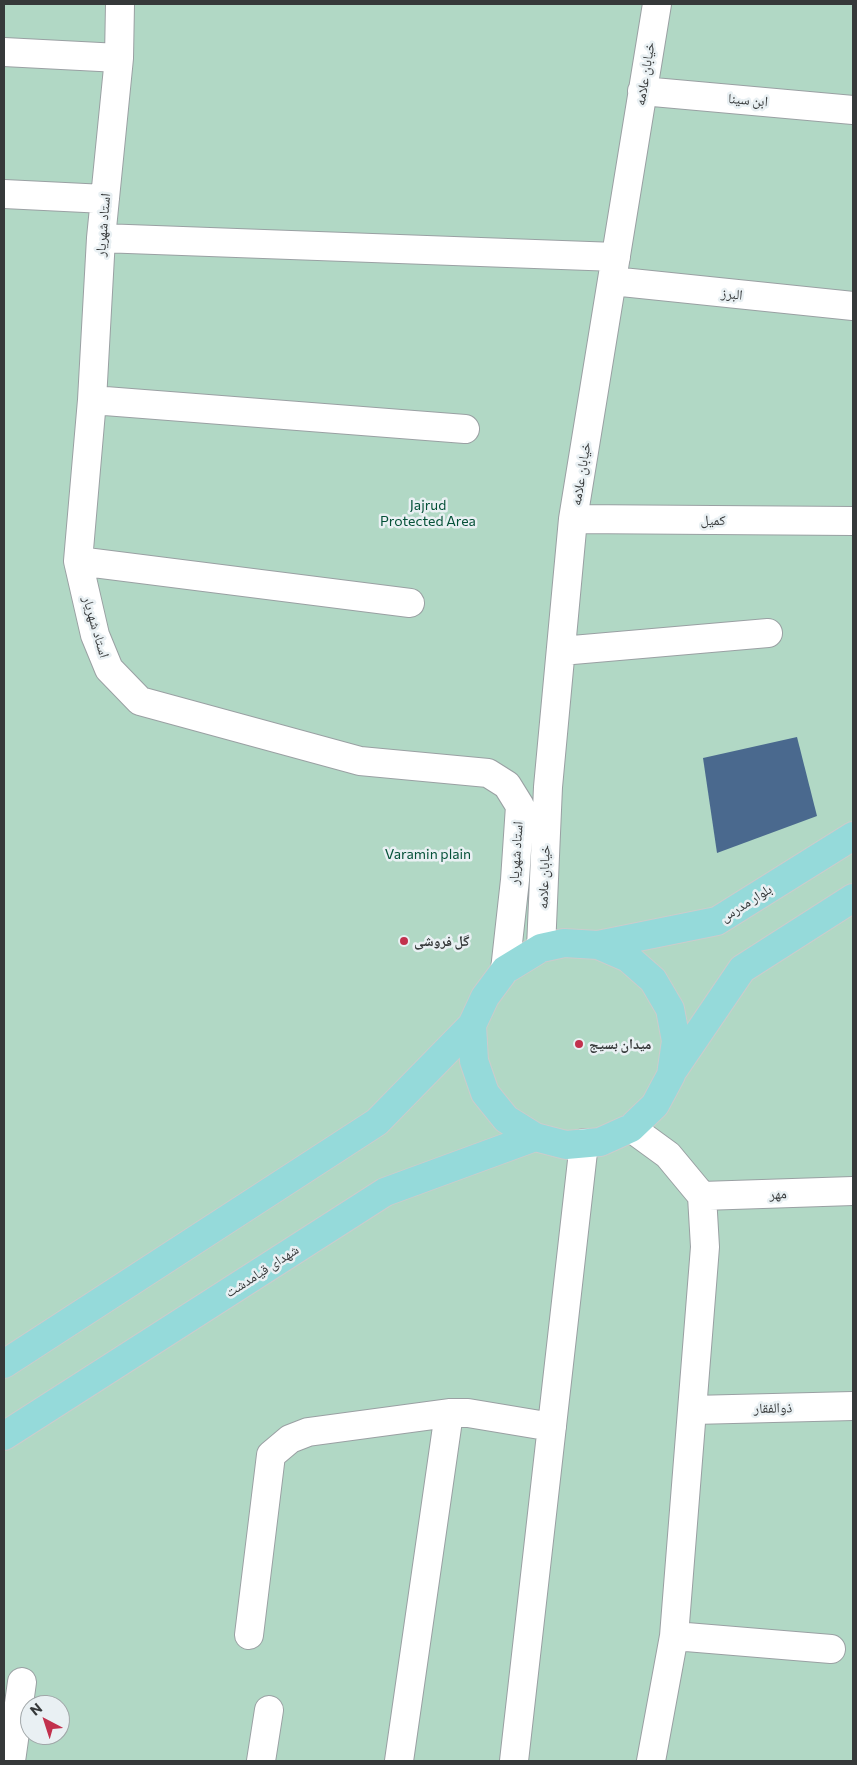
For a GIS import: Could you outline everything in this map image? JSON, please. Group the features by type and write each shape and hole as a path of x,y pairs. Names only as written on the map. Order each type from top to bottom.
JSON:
{"main road":[{"name":"بلوار مدرس","path":"598,945 717,921 853,836"},
{"path":"472,1025 474,1061 485,1093 506,1119 535,1137 566,1145 600,1142 631,1128 655,1105 671,1075 742,969 853,898"},
{"path":"4,1364 377,1122 472,1025 485,997 505,970 541,948 564,943 598,945 628,958 653,980 670,1009 676,1041 671,1075"},
{"name":"شهدای قیامدشت","path":"4,1436 385,1192 535,1137"}],"street":[{"name":"استاد شهریار","path":"120,4 119,58 101,238 92,400 78,561 95,635 109,669 140,702 360,760 488,774 507,785 520,806 515,880 505,970"},
{"name":"خیابان علامه","path":"541,948 548,787 573,519 657,4"},
{"path":"4,52 119,58"},
{"name":"ابن سینا","path":"642,90 853,110"},
{"path":"4,194 105,198"},
{"name":"البرز","path":"101,238 614,269 853,306"},
{"path":"92,400 465,430"},
{"name":"کمیل","path":"573,519 853,521"},
{"path":"78,561 410,603"},
{"path":"561,651 768,633"},
{"path":"631,1128 668,1155 702,1196 704,1247 693,1410 674,1636 651,1761"},
{"path":"514,1761 584,1143"},
{"name":"مهر","path":"702,1196 853,1192"},
{"name":"ذوالفقار","path":"693,1410 853,1406"},
{"path":"249,1634 271,1456 290,1439 308,1432 449,1413 468,1413 552,1427"},
{"path":"399,1761 449,1413"},
{"path":"674,1636 831,1649"},
{"path":"11,1761 22,1682"},
{"path":"262,1761 269,1710"}],"green space":[{"name":"Jajrud Protected Area","path":"4,4 853,4 853,1761 4,1761"}],"building":[{"path":"797,737 817,816 717,853 703,758"}],"place":[{"name":"گل فروشی","path":"404,941"},
{"name":"میدان بسیج","path":"579,1044"}],"park label":[{"name":"Varamin plain","path":"428,854"}]}
